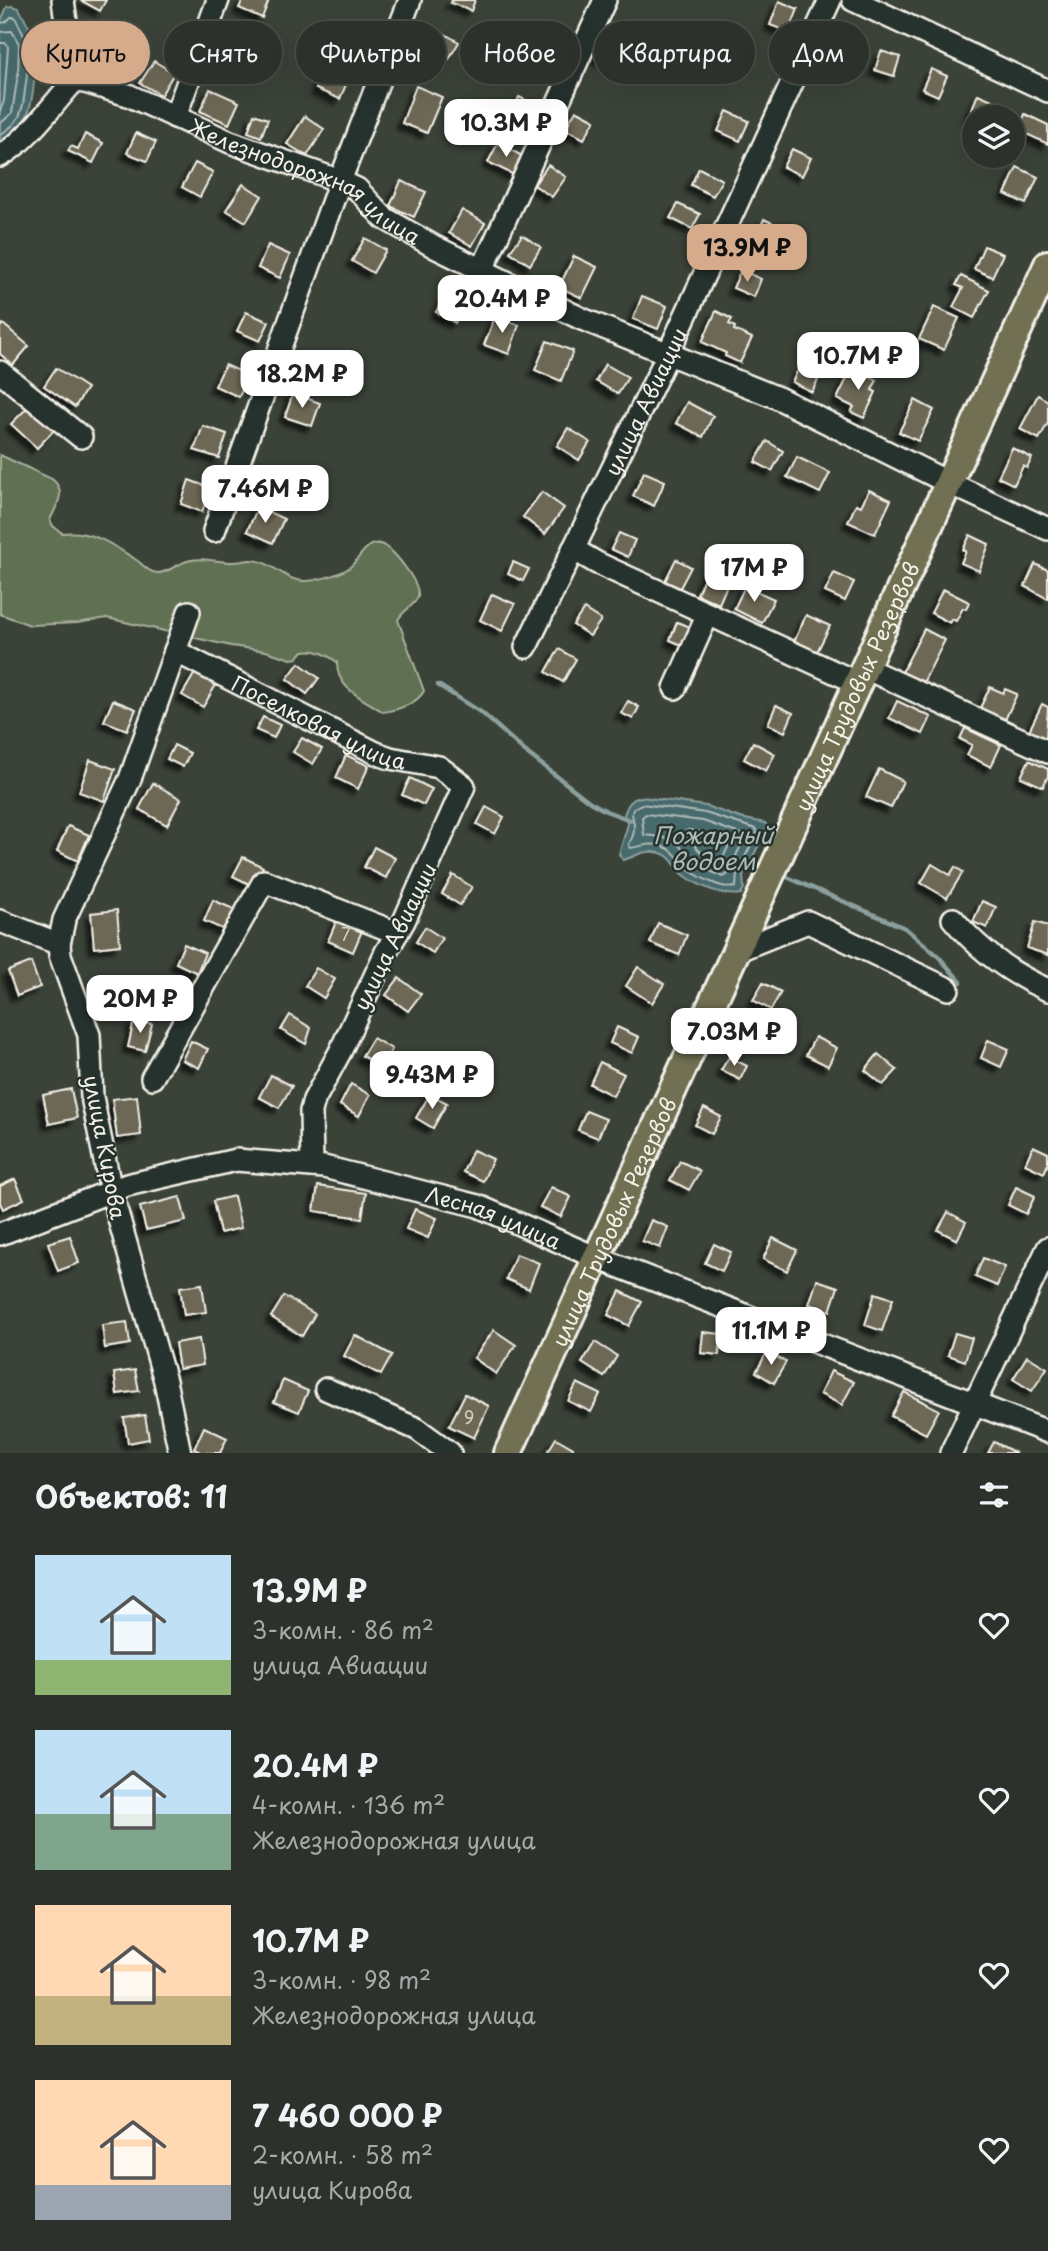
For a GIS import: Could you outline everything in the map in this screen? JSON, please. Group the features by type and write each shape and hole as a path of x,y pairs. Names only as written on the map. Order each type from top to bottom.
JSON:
{"main road":[{"name":"улица Трудовых Резервов","path":"509,1453 1048,264"}],"street":[{"path":"63,0 66,21"},
{"path":"175,117 218,0"},
{"path":"214,531 340,181 410,0"},
{"path":"482,270 605,0"},
{"name":"улица Авиации","path":"526,646 668,354 830,0"},
{"path":"853,0 1048,91"},
{"path":"0,156 25,135 71,84"},
{"name":"Железнодорожная улица","path":"92,84 128,94 230,142 340,181 357,189 384,218 409,234 482,270 582,318 778,398 948,484 1048,529"},
{"path":"0,372 81,437"},
{"path":"573,549 597,563 708,614 1048,752"},
{"path":"0,921 59,944 64,920 130,779 189,612"},
{"path":"676,688 708,614"},
{"name":"Поселковая улица","path":"175,651 376,753 439,767 464,786"},
{"name":"улица Авиации","path":"312,1166 311,1111 314,1100 397,933 464,786"},
{"path":"152,1079 264,881 397,933"},
{"path":"953,919 967,936 1016,975 1048,990"},
{"path":"736,951 808,922 948,989"},
{"name":"улица Кирова","path":"59,944 60,955 89,1035 92,1097 111,1191 165,1381 180,1453"},
{"name":"Лесная улица","path":"0,1234 127,1185 236,1160 324,1167 478,1206 597,1258 1048,1432"},
{"path":"951,1453 1048,1248"},
{"path":"326,1389 417,1429 450,1453"}],"green space":[{"path":"0,455 52,479 57,484 60,494 50,520 62,533 83,533 101,539 154,573 165,572 193,560 251,560 265,563 291,578 310,581 329,577 350,567 372,544 383,545 405,568 418,590 417,599 398,620 424,691 412,703 383,712 352,692 341,679 337,662 317,651 303,651 297,658 291,659 266,651 231,646 107,618 77,623 30,625 0,614"}],"water":[{"path":"7,7 19,8 26,21 21,21 21,84 33,84 24,122 0,144 0,23"},
{"name":"Пожарный водоем","path":"642,797 706,806 740,818 765,823 766,831 743,876 744,888 741,894 719,892 696,883 661,853 646,852 623,860 619,854 628,824 624,815 630,803"}],"building":[{"path":"80,0 106,0 100,11"},
{"path":"243,0 269,0 262,18 239,8"},
{"path":"452,0 475,0 471,11 451,3"},
{"path":"779,1 798,9 793,21 772,21"},
{"path":"446,35 459,42 449,59 446,57"},
{"path":"881,51 900,57 894,76 875,70"},
{"path":"154,61 164,67 164,84 168,84 161,95 142,84 150,84 150,67"},
{"path":"931,69 947,76 938,96 922,89"},
{"path":"318,84 346,84 340,99 316,89"},
{"path":"416,86 442,97 427,133 402,123"},
{"path":"210,89 239,102 229,124 200,111"},
{"path":"978,94 997,102 996,105 973,105"},
{"path":"519,97 541,107 533,125 511,115"},
{"path":"576,110 595,120 584,139 565,129"},
{"path":"727,111 749,121 740,141 718,131"},
{"path":"254,114 268,119 261,137 248,132"},
{"path":"1025,114 1048,125 1048,144 1025,133"},
{"path":"305,116 324,129 307,156 287,144"},
{"path":"136,133 156,142 147,161 127,153"},
{"path":"85,134 103,143 93,163 68,151 71,146 78,149"},
{"path":"498,143 524,157 514,175 488,162"},
{"path":"792,149 811,158 802,176 783,167"},
{"path":"195,163 213,172 200,197 182,187"},
{"path":"548,165 566,177 552,197 534,185"},
{"path":"699,168 722,180 713,196 691,185"},
{"path":"1017,168 1038,177 1026,204 1005,194"},
{"path":"401,181 426,192 414,217 390,206"},
{"path":"243,184 262,196 246,222 226,210"},
{"path":"678,204 700,214 692,229 670,218"},
{"path":"462,210 485,223 472,246 449,233"},
{"path":"764,219 785,229 777,247 756,237"},
{"path":"522,235 541,247 530,265 510,252"},
{"path":"365,238 386,250 373,273 352,261"},
{"path":"268,245 290,255 280,278 258,268"},
{"path":"984,246 1003,254 992,277 974,269"},
{"path":"574,256 597,267 582,298 559,287"},
{"path":"741,270 761,279 754,297 733,288"},
{"path":"961,276 989,290 974,318 953,307 963,288 956,285"},
{"path":"450,288 469,299 455,323 436,312"},
{"path":"642,296 667,306 658,329 633,319"},
{"path":"934,307 959,318 944,350 919,339"},
{"path":"716,311 732,319 729,324 735,327 734,330 752,338 740,363 702,342"},
{"path":"246,312 269,322 260,341 237,331"},
{"path":"495,317 519,325 509,354 484,345"},
{"path":"3,324 29,346 13,365 0,354 0,327"},
{"path":"547,341 573,351 561,381 535,370"},
{"path":"605,364 628,377 618,394 596,381"},
{"path":"225,365 249,375 239,397 215,386"},
{"path":"56,368 87,388 75,407 44,386"},
{"path":"799,368 819,378 812,392 792,382"},
{"path":"852,368 877,380 872,390 876,392 864,418 851,412 854,407 837,399"},
{"path":"293,393 320,403 312,426 285,417"},
{"path":"1038,395 1048,401 1048,423 1039,439 1020,429"},
{"path":"915,400 934,410 918,441 899,432"},
{"path":"687,402 713,416 703,437 676,423"},
{"path":"29,406 54,430 37,448 11,424"},
{"path":"203,426 227,434 219,458 194,450"},
{"path":"568,428 590,442 579,460 557,446"},
{"path":"767,441 783,451 772,471 755,462"},
{"path":"1012,448 1032,458 1027,468 1023,466 1014,485 998,477"},
{"path":"797,457 830,473 820,493 787,477"},
{"path":"644,472 665,481 654,506 633,496"},
{"path":"189,480 211,488 202,512 181,504"},
{"path":"869,490 891,500 875,534 848,522 856,504 861,506"},
{"path":"542,492 564,508 545,534 523,517"},
{"path":"258,507 284,519 273,543 247,531"},
{"path":"619,533 635,540 628,557 611,549"},
{"path":"970,535 989,544 979,571 961,563"},
{"path":"676,559 691,567 680,588 665,581"},
{"path":"712,559 726,565 720,579 728,583 719,604 697,594"},
{"path":"513,562 529,569 523,581 508,574"},
{"path":"1035,564 1048,570 1048,599 1025,586"},
{"path":"834,573 854,582 845,601 825,592"},
{"path":"745,586 774,599 762,623 734,609"},
{"path":"943,589 969,602 956,621 951,619 950,623 931,613"},
{"path":"492,594 515,604 502,631 480,620"},
{"path":"584,609 601,620 590,636 573,625"},
{"path":"806,615 830,626 815,656 792,646"},
{"path":"677,622 693,628 686,647 670,640"},
{"path":"924,629 945,640 923,683 902,672"},
{"path":"559,649 576,659 563,682 546,672"},
{"path":"299,663 319,678 307,694 287,679"},
{"path":"196,671 217,683 203,707 182,695"},
{"path":"990,687 1003,693 1005,689 1017,694 1005,720 980,708"},
{"path":"113,700 136,709 127,730 104,721"},
{"path":"628,701 639,707 633,719 621,713"},
{"path":"897,701 931,717 923,734 889,718"},
{"path":"1042,704 1048,707 1046,739 1029,731"},
{"path":"776,705 793,713 785,732 768,724"},
{"path":"263,717 280,725 274,738 256,730"},
{"path":"965,728 1001,745 991,767 967,755 972,745 960,739"},
{"path":"302,738 322,749 313,764 293,752"},
{"path":"753,742 775,754 766,771 744,759"},
{"path":"174,745 190,753 183,767 167,759"},
{"path":"346,755 369,766 358,789 336,778"},
{"path":"90,760 115,769 104,801 79,792"},
{"path":"1029,760 1048,769 1043,787 1021,777"},
{"path":"879,769 903,781 891,808 866,797"},
{"path":"410,778 432,789 424,805 402,795"},
{"path":"153,783 181,799 167,825 139,809"},
{"path":"486,807 504,817 495,834 477,824"},
{"path":"68,826 89,835 78,861 57,851"},
{"path":"374,847 395,858 386,878 364,867"},
{"path":"243,857 263,867 253,886 233,876"},
{"path":"932,864 950,875 955,867 963,872 947,898 921,883"},
{"path":"453,875 472,887 460,905 442,894"},
{"path":"213,900 238,911 229,932 204,921"},
{"path":"982,901 996,907 987,928 973,922"},
{"path":"117,910 120,945 94,948 91,913"},
{"path":"339,915 364,926 353,952 328,941"},
{"path":"1035,922 1048,926 1048,955 1027,948"},
{"path":"658,923 687,935 679,955 650,943"},
{"path":"425,927 442,938 433,953 416,942"},
{"path":"184,944 205,953 197,973 176,963"},
{"path":"31,962 40,987 17,996 8,971"},
{"path":"638,967 664,984 652,1003 626,986"},
{"path":"316,968 335,979 324,998 305,986"},
{"path":"399,978 421,994 408,1011 386,995"},
{"path":"763,983 781,992 771,1010 753,1000"},
{"path":"290,1015 311,1028 306,1044 281,1030"},
{"path":"134,1020 152,1024 145,1051 128,1047"},
{"path":"617,1027 639,1037 632,1053 610,1043"},
{"path":"815,1037 837,1048 828,1066 806,1055"},
{"path":"373,1038 392,1049 382,1067 362,1056"},
{"path":"988,1040 1009,1049 1001,1067 981,1058"},
{"path":"191,1041 208,1049 199,1068 182,1060"},
{"path":"878,1054 897,1070 883,1085 865,1070"},
{"path":"729,1057 747,1066 740,1080 721,1070"},
{"path":"600,1062 624,1074 613,1096 590,1084"},
{"path":"271,1075 292,1086 279,1108 259,1097"},
{"path":"351,1084 370,1095 359,1116 340,1105"},
{"path":"71,1089 77,1118 49,1124 43,1095"},
{"path":"430,1094 447,1103 433,1128 416,1118"},
{"path":"137,1096 141,1135 117,1138 112,1099"},
{"path":"704,1108 721,1117 712,1134 695,1125"},
{"path":"586,1111 606,1119 598,1138 578,1130"},
{"path":"1033,1146 1048,1153 1048,1164 1044,1173 1025,1164"},
{"path":"473,1150 493,1159 483,1181 463,1172"},
{"path":"680,1161 700,1171 689,1190 670,1180"},
{"path":"15,1179 24,1199 3,1209 0,1203 0,1186"},
{"path":"318,1186 366,1193 362,1218 314,1211"},
{"path":"551,1187 571,1197 561,1217 540,1207"},
{"path":"1016,1187 1035,1196 1026,1214 1008,1205"},
{"path":"234,1196 241,1228 220,1233 213,1201"},
{"path":"180,1197 186,1221 146,1230 140,1207"},
{"path":"415,1209 437,1218 428,1238 406,1229"},
{"path":"948,1212 966,1222 957,1240 938,1230"},
{"path":"651,1220 668,1227 660,1248 642,1241"},
{"path":"70,1236 79,1263 58,1271 48,1243"},
{"path":"773,1238 797,1250 787,1271 763,1259"},
{"path":"714,1244 731,1252 722,1271 705,1263"},
{"path":"516,1254 539,1263 529,1289 506,1279"},
{"path":"983,1258 1005,1267 997,1286 975,1277"},
{"path":"817,1280 838,1287 830,1311 809,1304"},
{"path":"202,1284 206,1312 184,1315 180,1287"},
{"path":"620,1291 642,1302 629,1326 608,1315"},
{"path":"875,1293 893,1299 882,1331 865,1325"},
{"path":"284,1296 315,1314 302,1336 271,1317"},
{"path":"127,1322 130,1344 105,1348 102,1325"},
{"path":"494,1330 516,1345 496,1374 474,1358"},
{"path":"703,1332 722,1334 719,1355 701,1353"},
{"path":"955,1333 972,1338 965,1361 948,1355"},
{"path":"355,1335 392,1355 381,1375 344,1356"},
{"path":"199,1339 203,1365 179,1369 175,1343"},
{"path":"595,1342 617,1356 604,1377 582,1363"},
{"path":"767,1352 786,1362 774,1383 756,1372"},
{"path":"1027,1356 1047,1368 1032,1391 1013,1379"},
{"path":"135,1370 139,1391 117,1394 114,1373"},
{"path":"831,1371 854,1382 842,1405 820,1394"},
{"path":"283,1380 308,1391 299,1412 274,1402"},
{"path":"577,1383 600,1394 591,1412 568,1401"},
{"path":"904,1392 939,1410 926,1434 891,1416"},
{"path":"465,1394 489,1406 474,1438 449,1426"},
{"path":"145,1415 149,1439 128,1443 124,1418"},
{"path":"204,1427 227,1438 220,1453 202,1453 194,1449"},
{"path":"556,1438 573,1448 571,1453 547,1453"},
{"path":"994,1442 1016,1453 988,1453"}],"waterway":[{"path":"438,685 482,713 528,754 590,802 630,820"},
{"path":"745,859 766,868"},
{"path":"780,874 905,928 937,955 961,982"}]}
